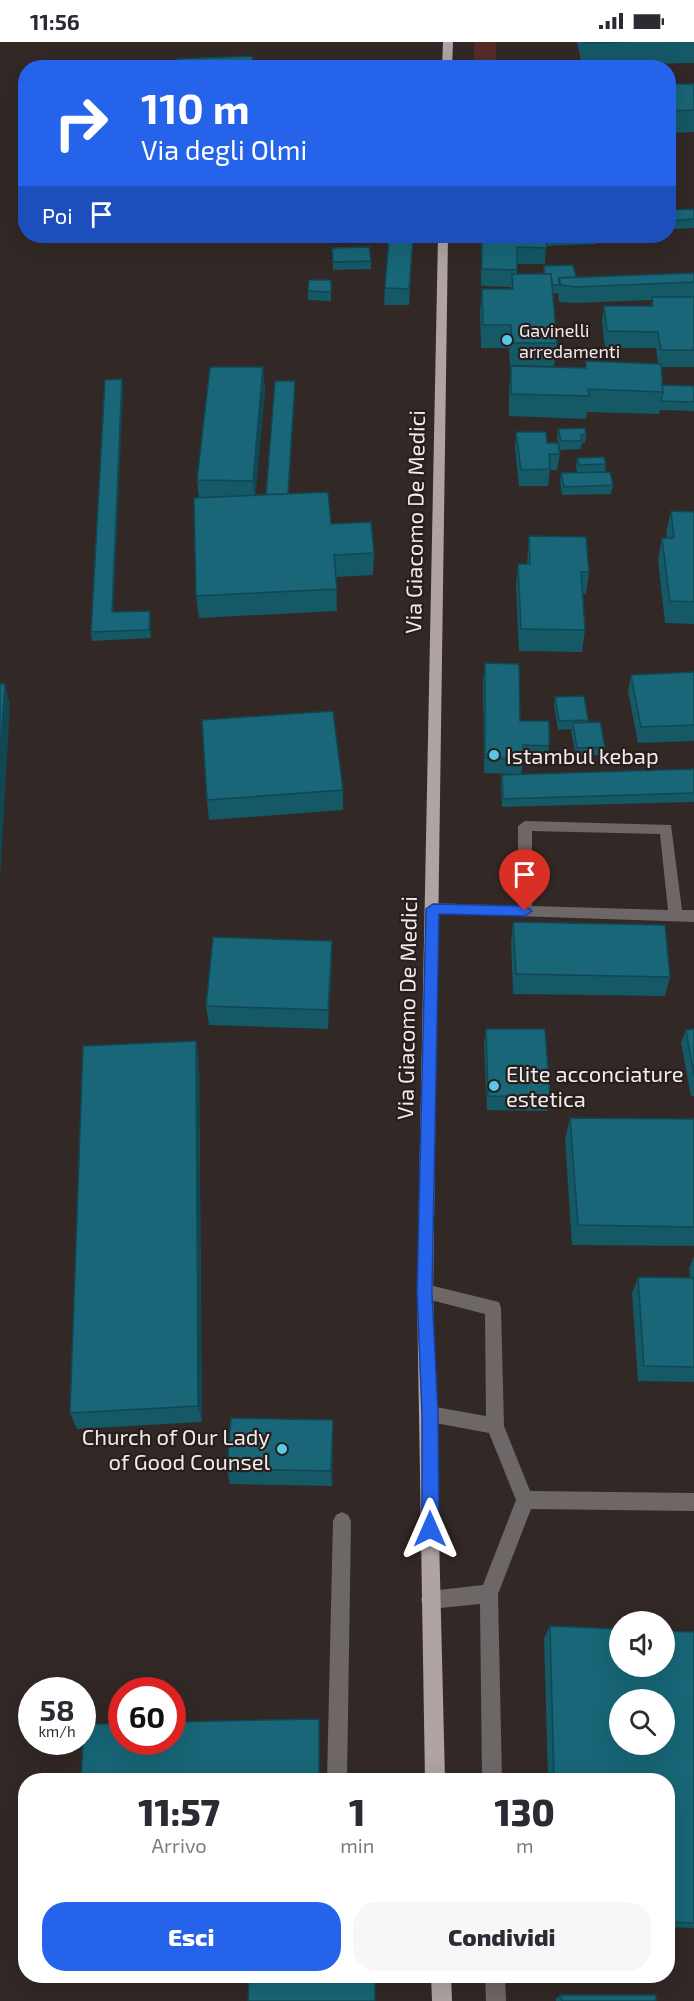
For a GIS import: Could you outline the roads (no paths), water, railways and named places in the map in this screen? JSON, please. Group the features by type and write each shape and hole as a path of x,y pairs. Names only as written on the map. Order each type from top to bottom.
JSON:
{"main road":[{"path":"447,60 448,42"},
{"name":"Via Giacomo De Medici","path":"435,1773 430,1600 430,1414 425,1292 443,243"},
{"path":"441,1983 442,2001"}],"street":[{"path":"525,911 525,826 666,829 676,916"},
{"path":"433,909 694,916"},
{"path":"425,1292 493,1308 495,1426 525,1500 489,1594 492,1773"},
{"path":"430,1414 495,1426"},
{"path":"525,1500 694,1502"},
{"path":"337,1773 342,1521"},
{"path":"430,1600 489,1594"},
{"path":"495,1983 496,2001"}],"place":[{"name":"Gavinelli arredamenti","path":"507,340"},
{"name":"Istambul kebap","path":"494,755"},
{"name":"Elite acconciature estetica","path":"494,1086"},
{"name":"Church of Our Lady of Good Counsel","path":"282,1449"}]}
